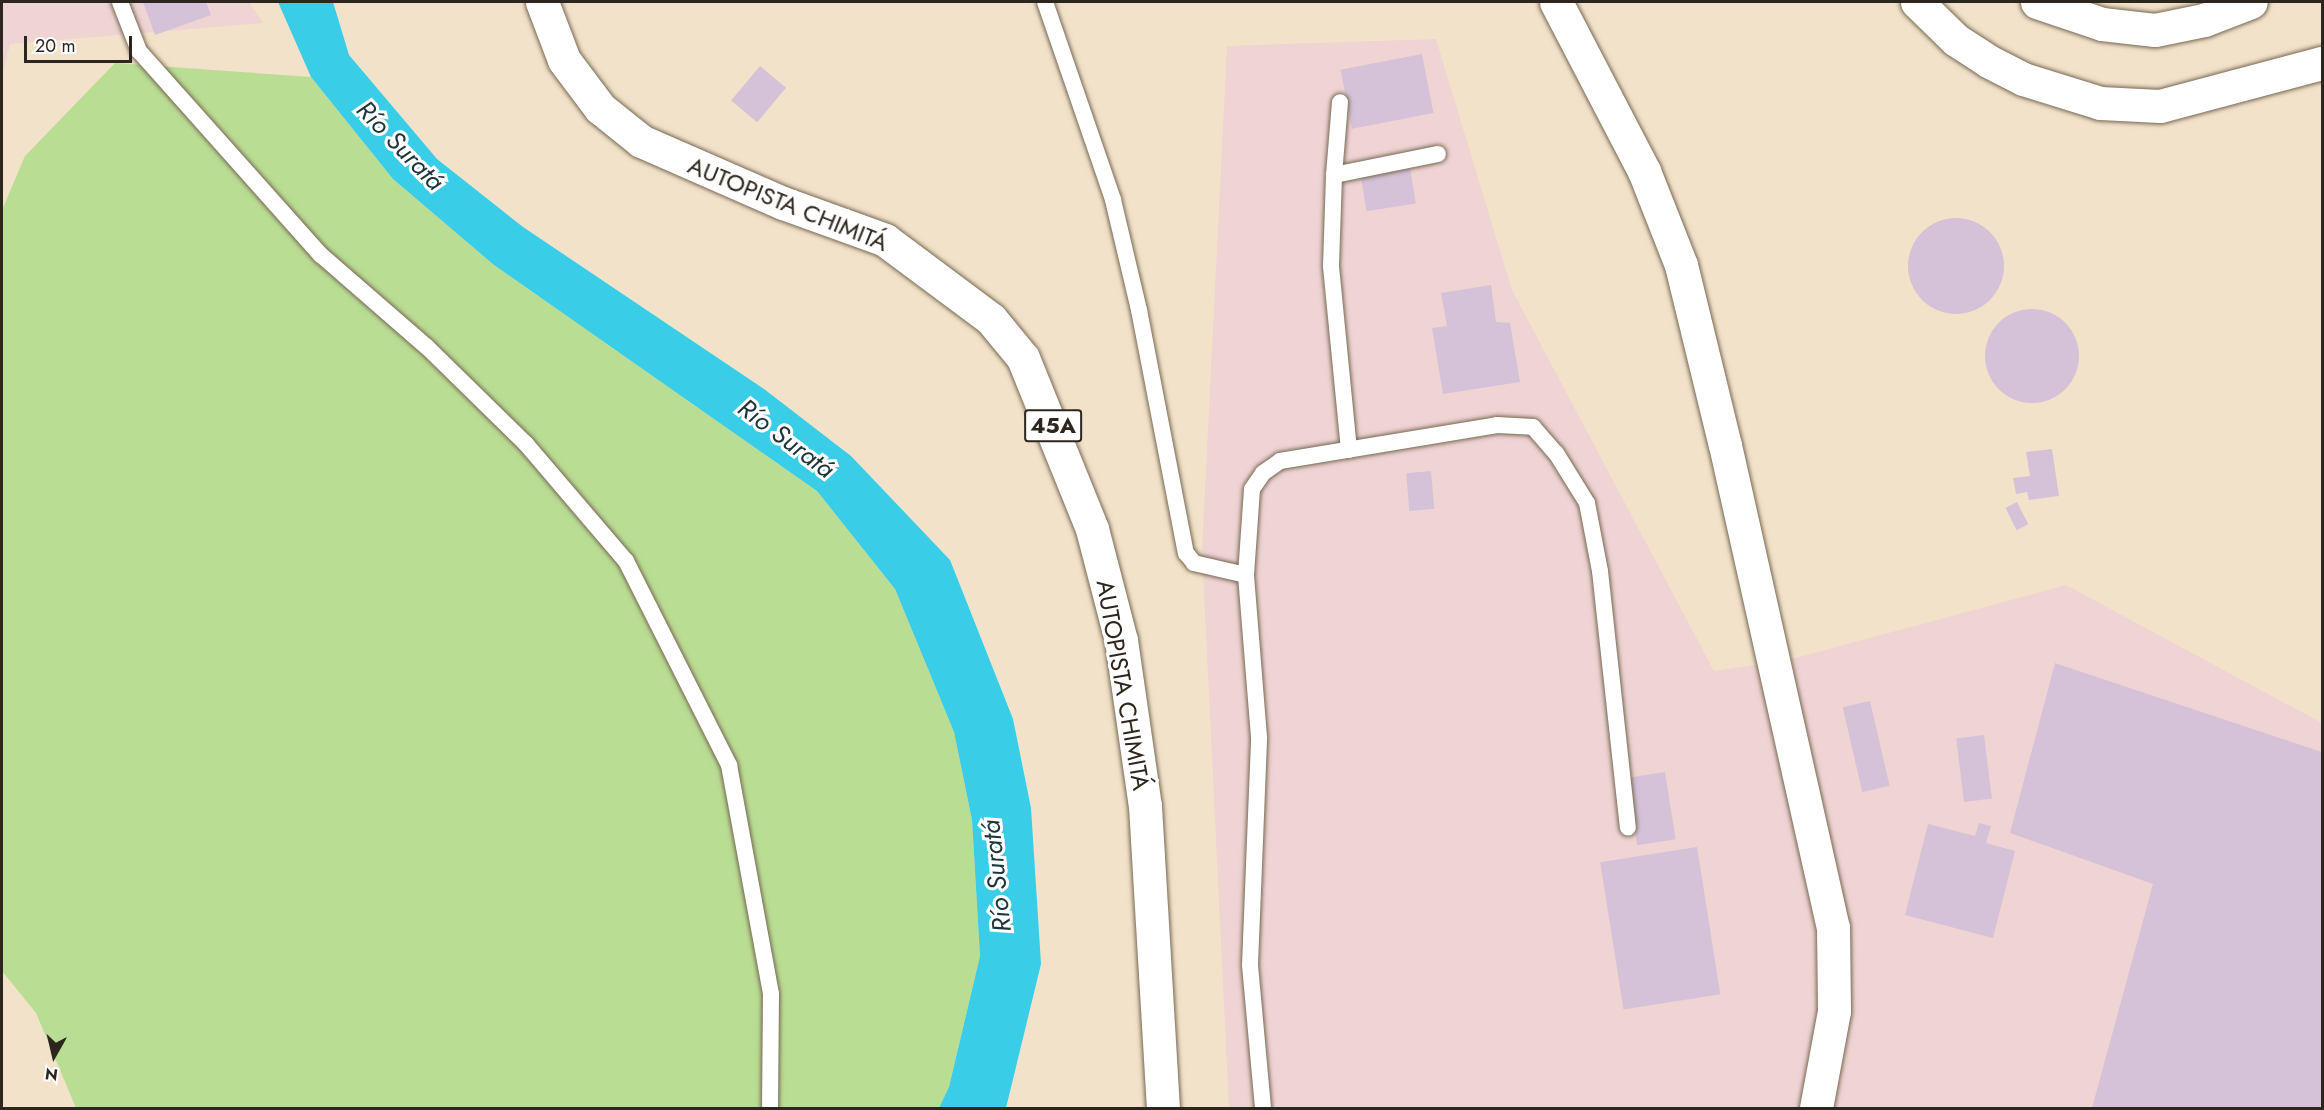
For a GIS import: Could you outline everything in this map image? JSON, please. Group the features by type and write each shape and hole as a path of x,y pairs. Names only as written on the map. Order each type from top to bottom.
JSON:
{"main road":[{"name":"AUTOPISTA CHIMITÁ","path":"542,2 564,60 600,108 641,141 783,203 885,240 991,319 1023,358 1092,529 1121,640 1145,806 1163,1108"},
{"path":"1557,2 1644,171 1681,265 1750,549 1833,927 1834,1011 1816,1108"},
{"path":"1917,2 1956,40 1988,61 2023,79 2100,103 2160,106 2322,63"},
{"path":"2037,2 2071,8 2128,29 2156,30 2204,20 2251,2"}],"lane":[{"path":"120,2 139,51 321,255 427,347 526,444 626,561 729,765 771,994 770,1108"},
{"path":"1045,2 1113,200 1139,310 1186,553 1194,563 1246,575"},
{"path":"1340,102 1334,175 1331,266 1349,450"},
{"path":"1334,175 1438,154"},
{"path":"1263,1108 1250,965 1259,737 1246,575 1252,489 1263,473 1280,461 1497,425 1533,428 1556,453 1587,503 1600,571 1628,827"}],"shaded area":[{"path":"2,2 249,2 263,23 10,44 2,76"},
{"path":"1436,39 1512,290 1714,671 1788,660 2066,585 2322,723 2322,1108 1229,1108 1202,551 1227,46"}],"green space":[{"path":"115,63 311,77 393,179 494,265 817,491 895,589 954,732 972,820 980,956 949,1087 939,1108 76,1108 36,1013 2,971 2,210 25,156"}],"water":[{"name":"Río Suratá","path":"278,2 333,2 349,55 437,159 523,227 764,389 851,456 950,560 1013,719 1031,808 1041,964 1006,1108 939,1108 949,1087 980,956 972,820 954,732 895,589 817,491 494,265 393,179 311,77"}],"building":[{"path":"143,2 206,2 211,15 155,35"},
{"path":"1422,54 1433,113 1352,129 1341,70"},
{"path":"760,66 786,88 757,122 731,100"},
{"path":"1410,167 1416,204 1366,211 1361,175"},
{"path":"1956,218 1974,222 1990,232 2000,248 2004,266 2000,284 1990,300 1974,310 1956,314 1938,310 1922,300 1912,284 1908,266 1912,248 1922,232 1938,222"},
{"path":"1491,285 1496,322 1510,323 1520,382 1443,394 1432,328 1447,326 1441,293"},
{"path":"2023,309 2041,309 2066,322 2076,338 2079,356 2076,374 2066,390 2041,403 2023,403 1998,390 1985,365 1985,347 1998,322"},
{"path":"2052,449 2059,496 2029,500 2027,492 2016,494 2013,478 2030,476 2026,452"},
{"path":"1431,471 1434,509 1409,511 1406,473"},
{"path":"2017,502 2028,524 2017,530 2005,508"},
{"path":"2055,663 2322,752 2322,1108 2092,1108 2153,884 2010,833"},
{"path":"1870,701 1890,786 1862,792 1843,707"},
{"path":"1984,735 1992,799 1964,802 1956,738"},
{"path":"1665,772 1676,839 1637,845 1626,778"},
{"path":"1979,823 1991,826 1986,843 2015,851 1993,938 1905,915 1928,824 1975,836"},
{"path":"1697,847 1720,994 1624,1009 1600,862"}]}
